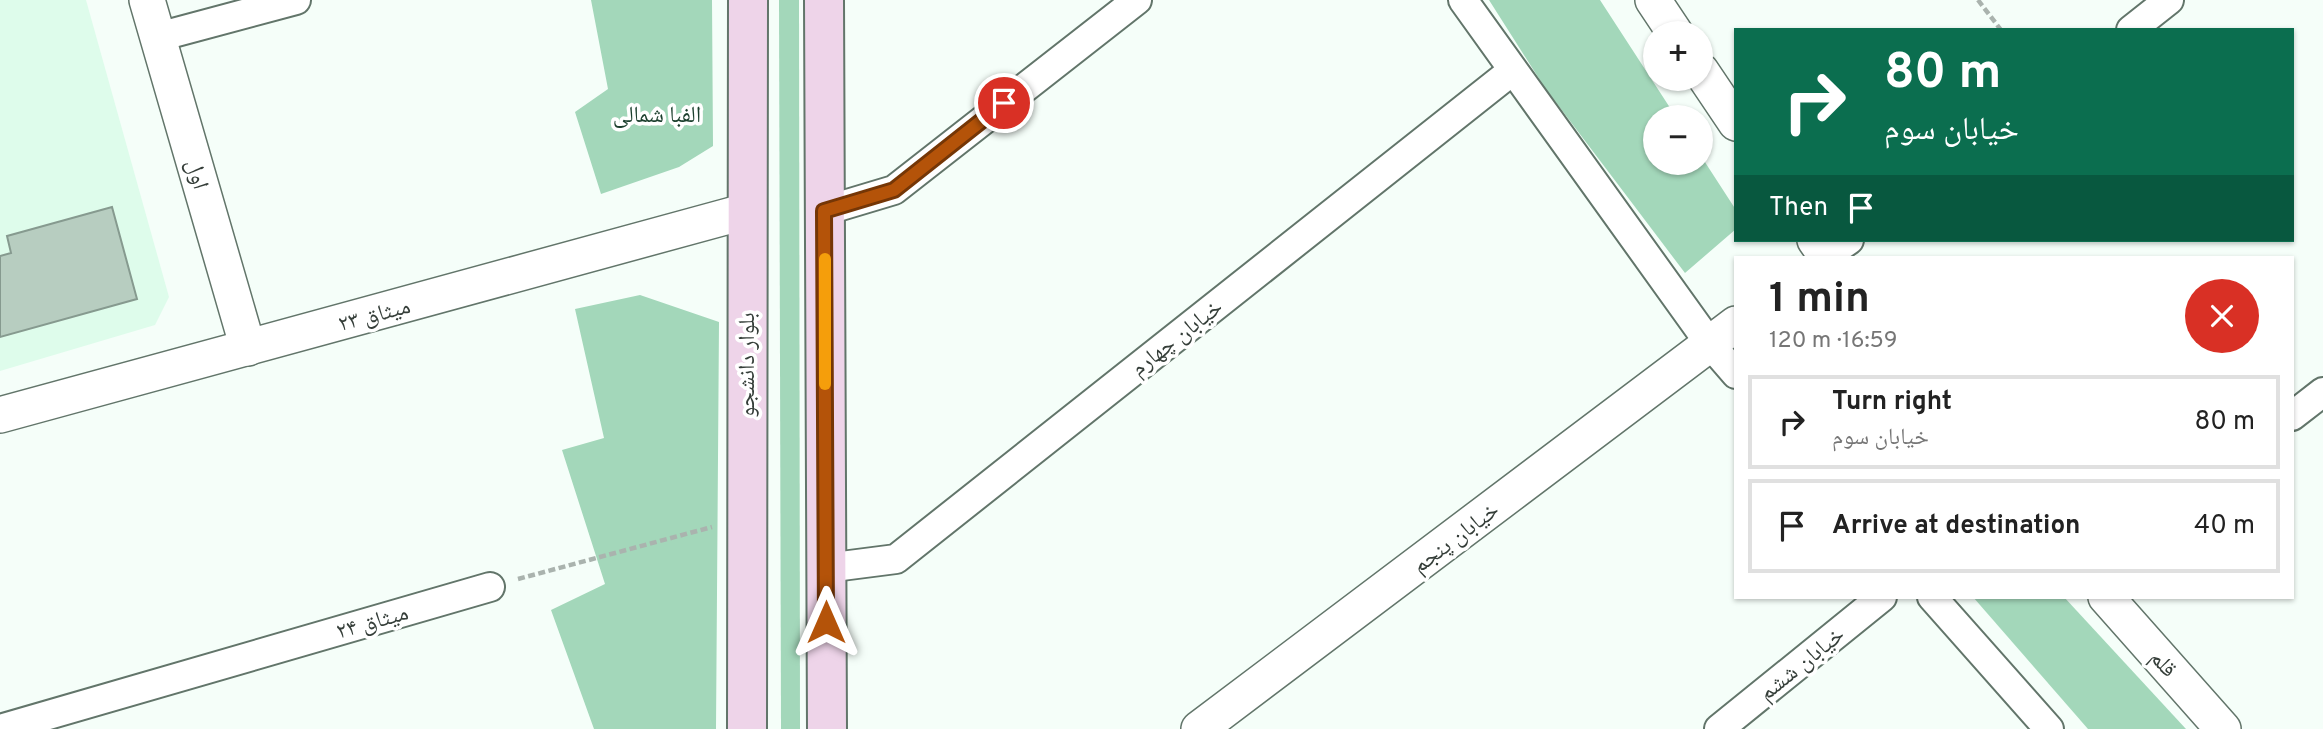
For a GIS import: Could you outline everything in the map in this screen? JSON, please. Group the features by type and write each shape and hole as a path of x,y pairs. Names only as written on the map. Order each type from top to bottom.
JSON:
{"main road":[{"name":"بلوار دانشجو","path":"747,729 748,0"},
{"path":"824,0 827,729"}],"street":[{"name":"اول","path":"147,0 248,348"},
{"path":"158,37 296,0"},
{"path":"824,211 894,190 1137,0"},
{"path":"1463,0 1512,71 1601,189 1723,334 1734,368"},
{"path":"1653,0 1667,21"},
{"path":"2134,28 2169,0"},
{"name":"خیابان چهارم","path":"826,568 896,559 1512,71"},
{"path":"1713,89 1734,120"},
{"name":"میثاق ۲۳","path":"0,415 747,211"},
{"name":"خیابان پنجم","path":"1199,729 1723,334"},
{"path":"2294,414 2323,392"},
{"name":"میثاق ۲۴","path":"0,729 490,587"},
{"name":"خیابان ششم","path":"1719,729 1880,599"},
{"path":"1935,599 2049,729"},
{"name":"قلم","path":"2108,599 2223,729"}],"path":[{"path":"1978,0 1999,28"},
{"path":"490,587 746,518"}],"shaded area":[{"path":"0,0 86,0 169,297 155,325 0,371"}],"green space":[{"name":"الفبا شمالی","path":"591,0 712,0 713,146 679,167 601,194 575,112 608,89"},
{"path":"779,0 799,0 800,729 781,729"},
{"path":"1489,0 1600,0 1643,66 1643,91 1659,91 1668,105 1643,105 1643,175 1713,175 1734,207 1734,231 1685,273 1545,88"},
{"path":"640,295 719,322 716,729 594,729 551,610 605,584 562,450 604,438 575,309"},
{"path":"1975,599 2066,599 2186,729 2088,729"}],"building":[{"path":"112,207 137,299 0,337 0,256 11,253 7,236"}],"slow traffic":[{"path":"825,259 825,384"}],"route":[{"path":"826,622 824,211 894,190 1004,103"}]}
